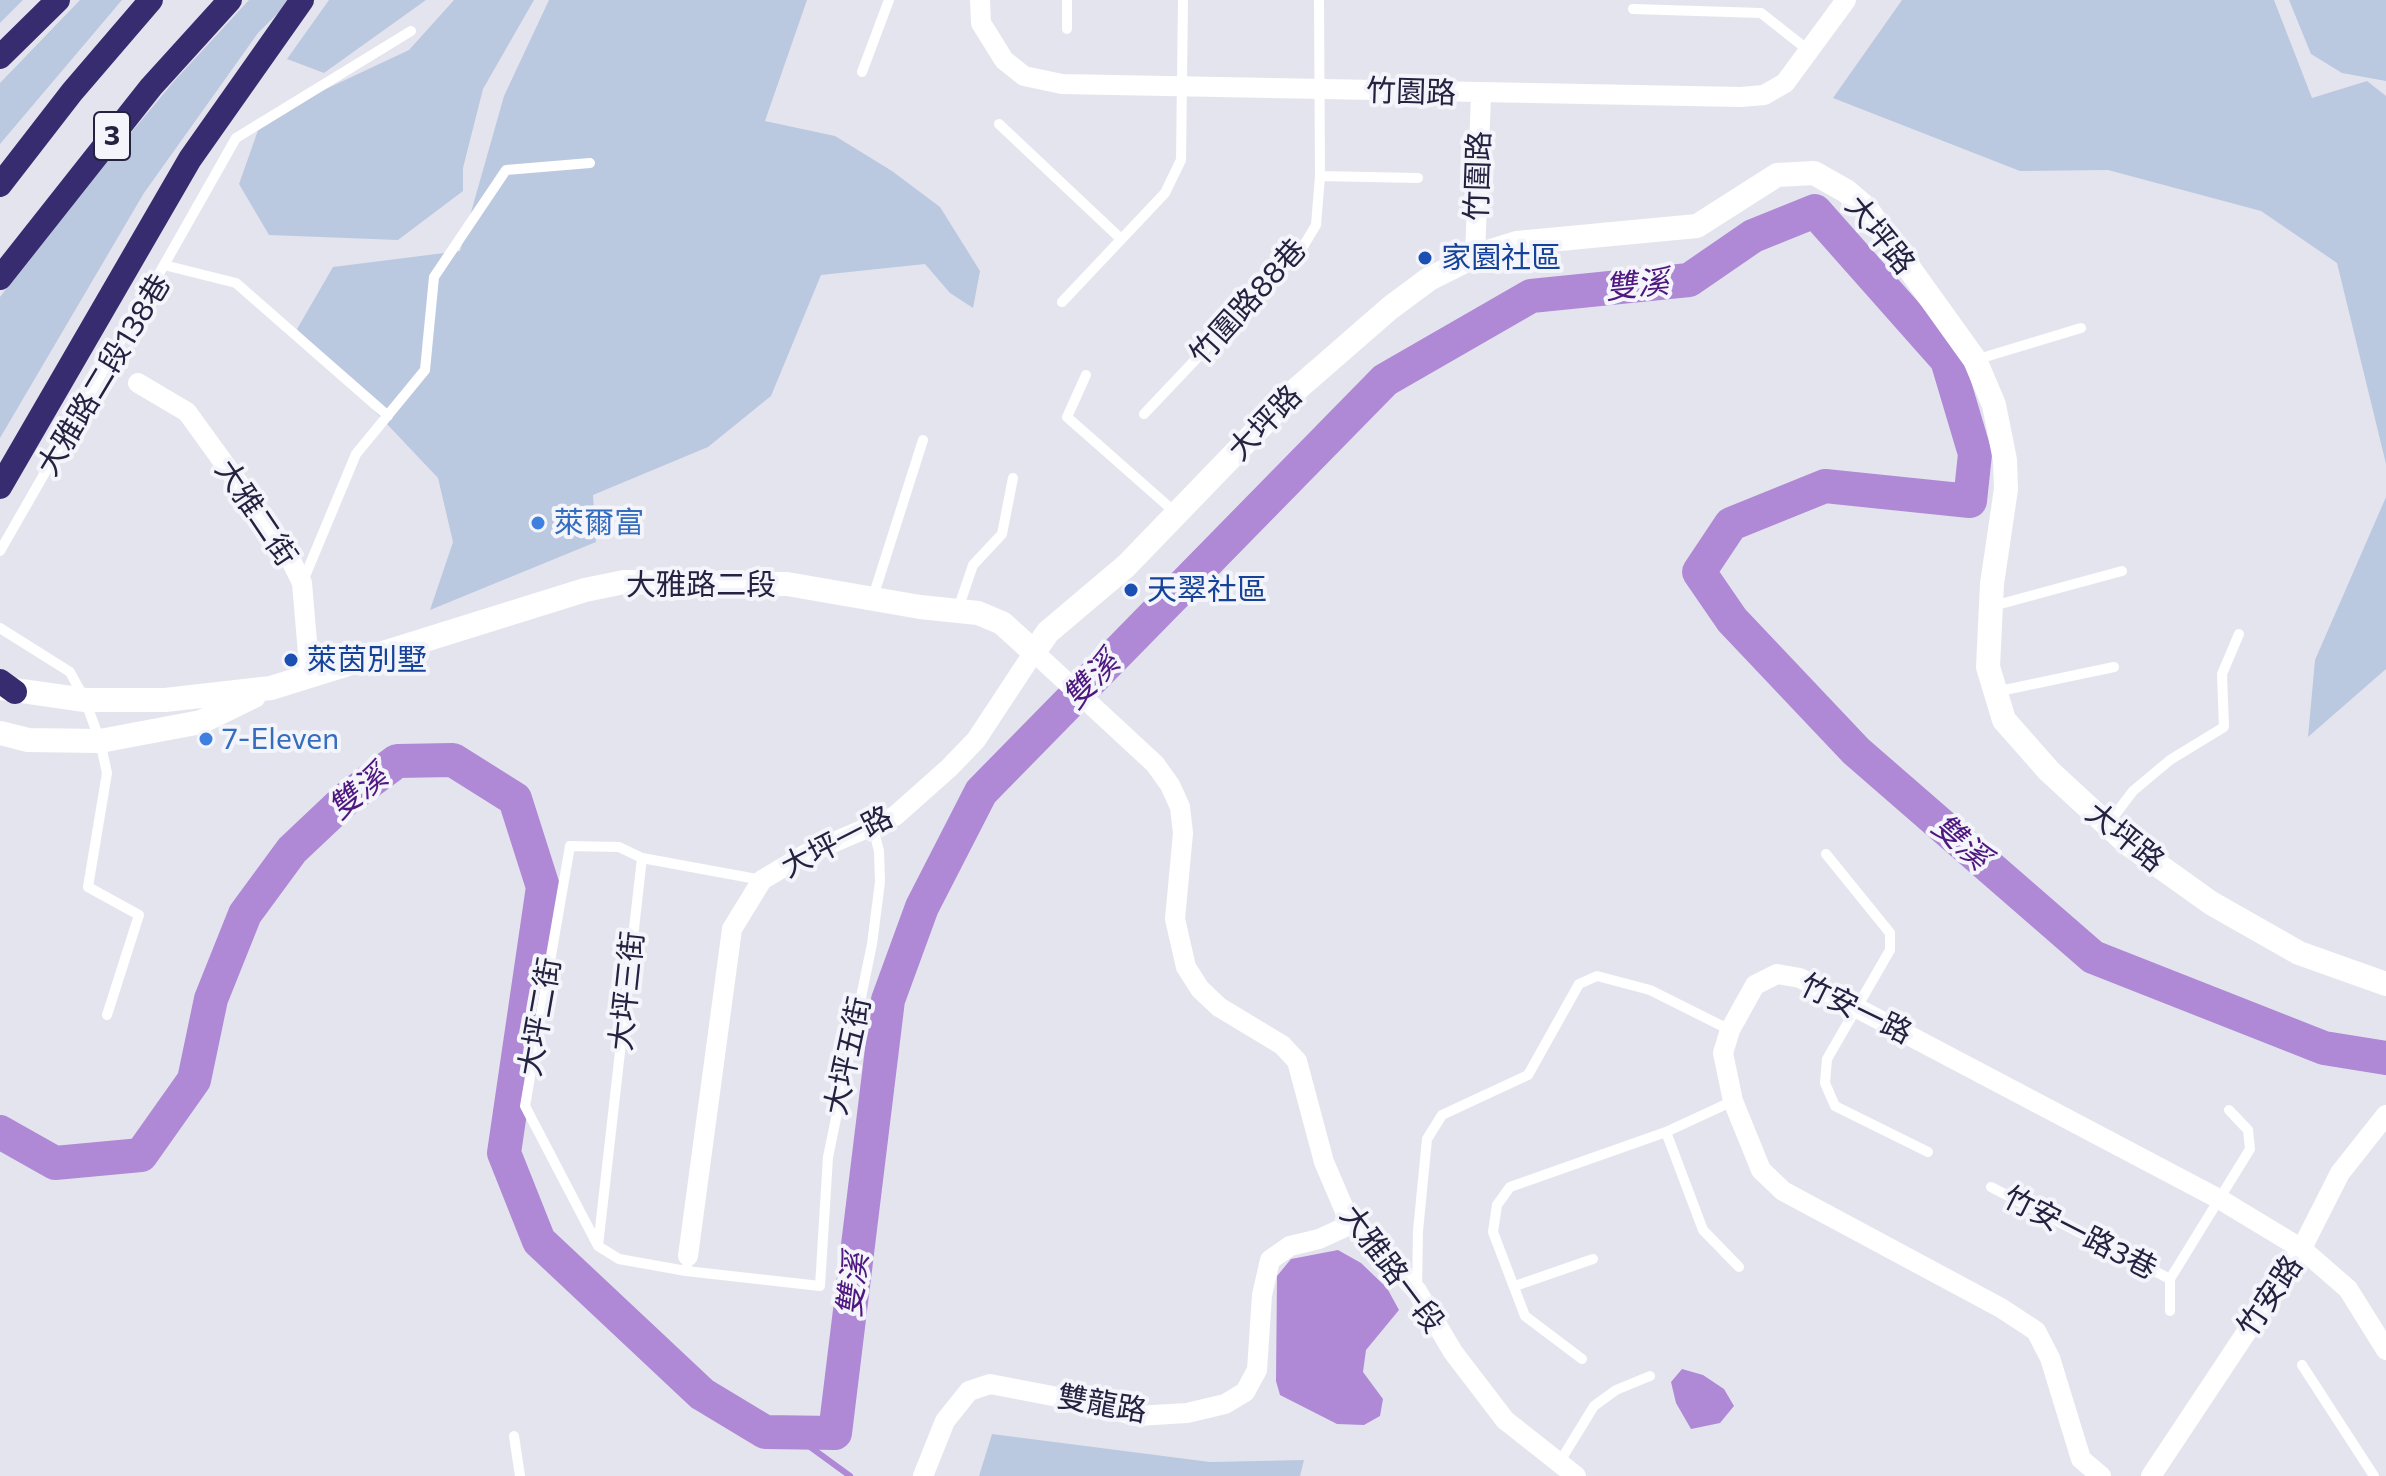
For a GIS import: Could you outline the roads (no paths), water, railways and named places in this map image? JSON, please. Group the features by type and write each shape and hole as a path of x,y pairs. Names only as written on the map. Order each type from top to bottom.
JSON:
{"highway":[{"path":"0,57 58,0"},
{"name":"3","path":"0,185 72,92 151,0"},
{"name":"3","path":"0,278 151,87 230,0"},
{"path":"2,485 129,259 190,159 302,0"}],"street":[{"name":"竹園路","path":"980,0 981,23 1004,60 1024,76 1062,84 1481,95 1764,95 1785,83 1846,0"},
{"name":"竹圍路","path":"1475,256 1481,95"},
{"name":"大坪路","path":"1043,659 1048,632 1126,566 1297,389 1429,279 1475,256 1517,243 1697,226 1777,175 1814,173 1846,191 1866,208 1975,360 1994,405 2005,460 2006,489 1991,606 1988,667 1993,692 2004,720 2019,739 2107,825 2211,903 2299,953 2386,984"},
{"name":"大雅二街","path":"138,383 187,412 284,546 302,583 310,677"},
{"name":"大雅路二段","path":"5,687 85,700 165,700 271,688 520,610 624,582 787,584 978,613 1002,623 1043,659"},
{"name":"大雅路一段","path":"1043,659 1155,764 1170,785 1180,807 1183,857 1175,919 1186,967 1200,989 1219,1007 1282,1045 1297,1061 1333,1188 1354,1223 1417,1291 1453,1352 1505,1420 1576,1476"},
{"name":"大坪一路","path":"687,1264 732,929 762,880 804,855 873,828 914,800 967,749 1043,659"},
{"name":"大雅路二段","path":"0,733 28,740 100,741 201,722 271,688"},
{"name":"竹安一路","path":"2099,1476 2081,1459 2050,1358 2036,1331 2001,1308 1783,1191 1761,1170 1733,1101 1723,1053 1730,1030 1755,985 1777,974 1800,978 2221,1200 2302,1249 2348,1289 2386,1350"},
{"name":"竹安路","path":"2151,1476 2302,1249 2340,1173 2386,1115"},
{"name":"雙龍路","path":"923,1476 945,1421 969,1391 990,1384 1084,1402 1137,1416 1187,1413 1225,1404 1245,1392 1257,1370 1262,1295 1270,1260 1290,1246 1319,1239 1354,1223"}],"lane":[{"path":"862,72 889,0"},
{"path":"1067,0 1067,29"},
{"path":"1062,302 1165,193 1181,160 1183,0"},
{"name":"竹圍路88巷","path":"1144,414 1304,245 1316,225 1320,176 1317,89 1319,0"},
{"path":"1633,9 1761,13 1808,50"},
{"path":"164,265 236,138 411,31"},
{"path":"999,124 1121,239"},
{"path":"302,583 356,454 425,370 434,277 506,170 590,163"},
{"path":"1320,176 1418,178"},
{"name":"大雅路二段138巷","path":"0,551 164,265 236,283 388,416"},
{"path":"1975,360 2081,328"},
{"path":"1086,375 1067,417 1177,514"},
{"path":"873,597 923,440"},
{"path":"957,611 973,565 1002,534 1013,478"},
{"path":"1991,606 2122,571"},
{"path":"0,628 70,672 85,700 100,741 107,773 88,887 139,915 107,1015"},
{"path":"2107,825 2133,791 2170,760 2224,727 2222,674 2239,634"},
{"path":"1993,692 2114,667"},
{"name":"大坪五街","path":"687,1264 820,1286 828,1157 872,944 880,882 879,851 873,828"},
{"name":"大坪二街","path":"598,1246 525,1106 570,846 619,847 642,858"},
{"path":"1826,854 1890,933 1890,950 1827,1059 1825,1083 1835,1106 1928,1152"},
{"path":"642,858 762,880"},
{"name":"大坪三街","path":"598,1246 642,858"},
{"path":"1417,1291 1418,1231 1427,1139 1442,1115 1528,1075 1579,984 1597,976 1650,990 1730,1030"},
{"path":"1582,1359 1525,1316 1493,1232 1497,1205 1510,1187 1666,1132 1733,1101"},
{"name":"竹安一路3巷","path":"2170,1311 2170,1279 2250,1149 2248,1130 2229,1110"},
{"path":"1666,1132 1703,1230 1739,1267"},
{"name":"竹安一路3巷","path":"1991,1187 2170,1279"},
{"path":"598,1246 619,1259 687,1264"},
{"path":"1515,1286 1593,1259"},
{"path":"2302,1365 2374,1476"},
{"path":"1559,1463 1594,1406 1616,1390 1650,1376"},
{"path":"514,1436 520,1476"}],"waterway":[{"name":"雙溪","path":"0,1132 55,1163 141,1155 194,1080 211,999 245,914 292,850 346,799 397,761 453,760 515,799 543,887 504,1153 539,1241 702,1394 765,1432 835,1433 888,1000 922,907 981,792 1385,380 1531,296 1689,280 1753,236 1815,211 1947,360 1975,454 1970,501 1825,486 1731,524 1699,572 1732,620 1856,751 2093,957 2324,1048 2386,1058"},
{"path":"791,1433 850,1476"}],"place":[{"name":"家園社區","path":"1425,258"},
{"name":"萊爾富","path":"538,523"},
{"name":"天翠社區","path":"1131,590"},
{"name":"萊茵別墅","path":"291,660"},
{"name":"7-Eleven","path":"206,739"}]}
